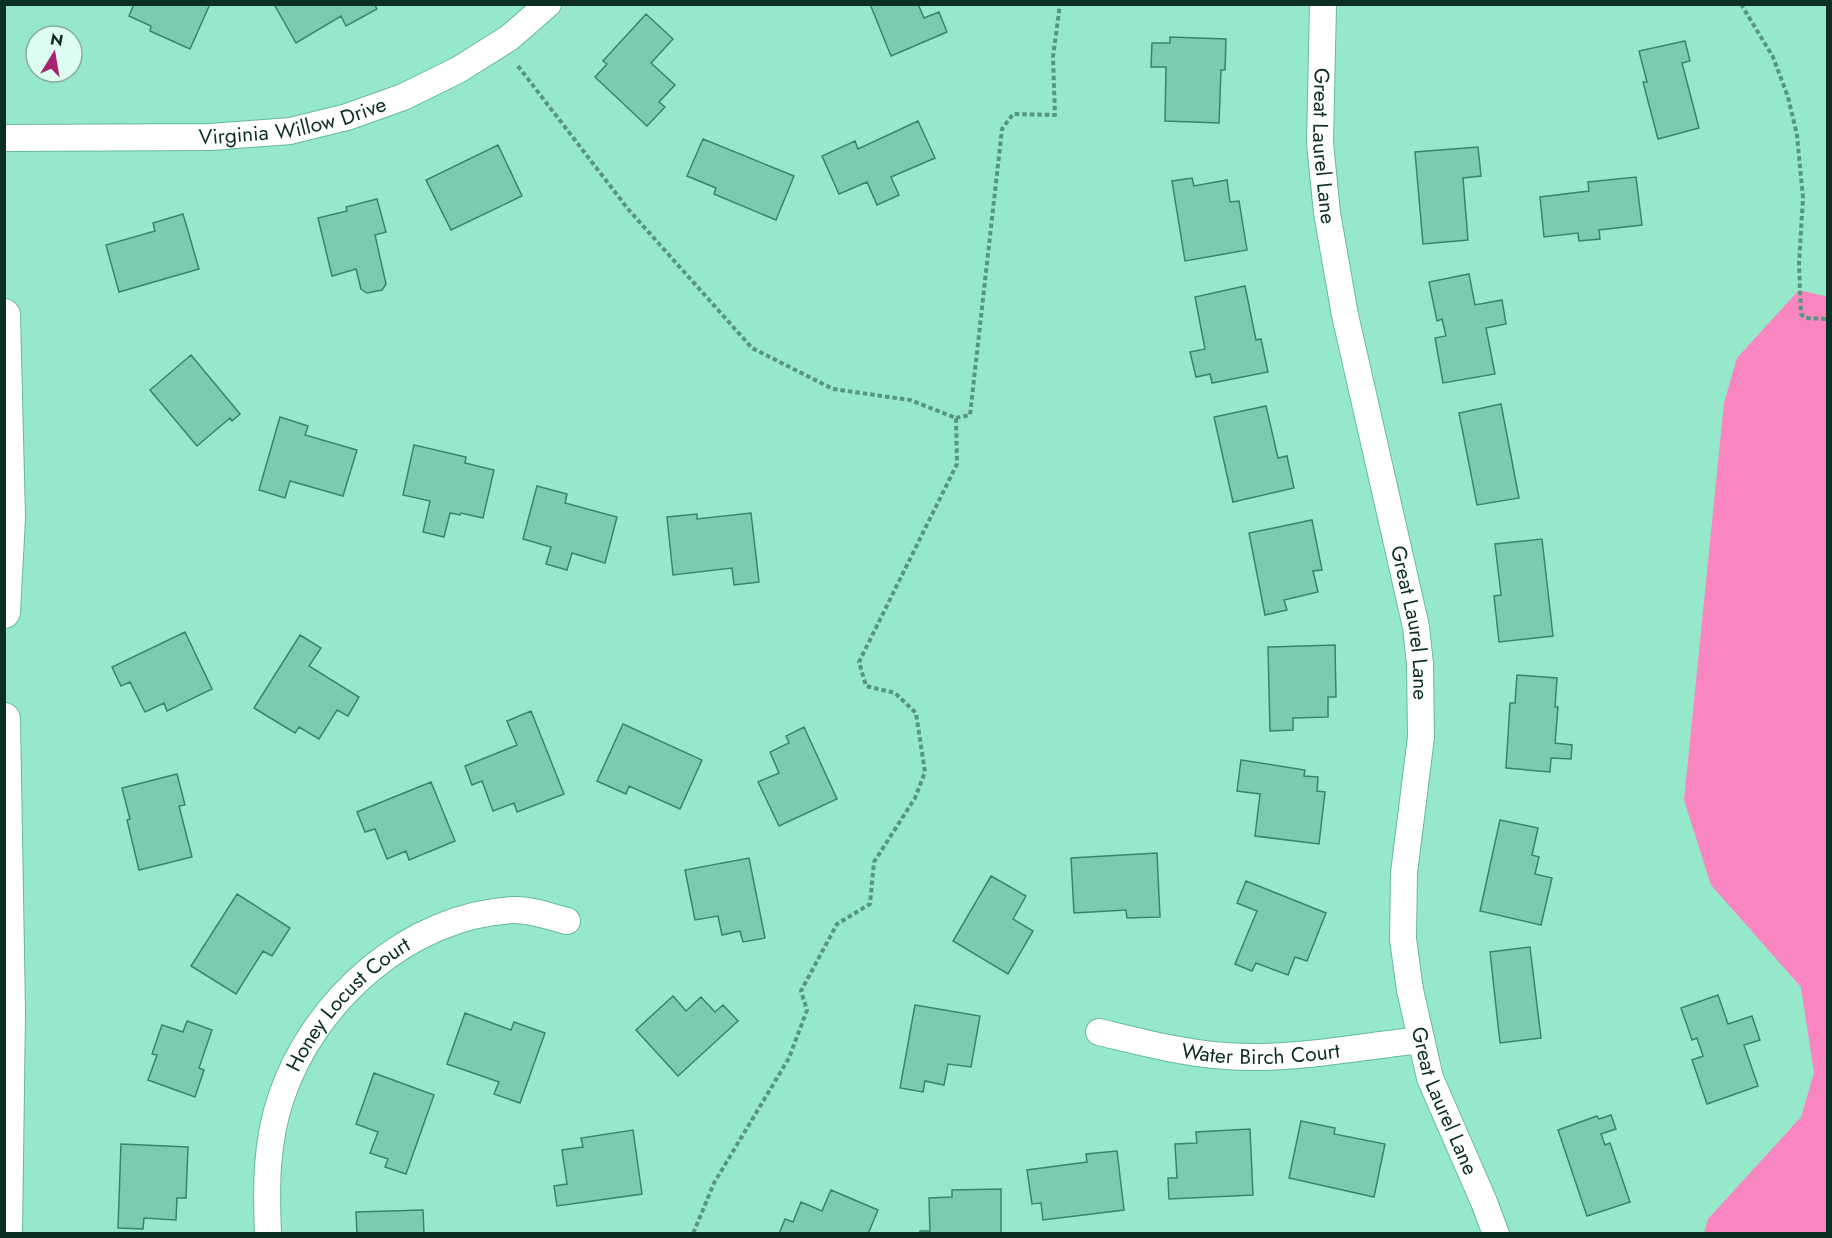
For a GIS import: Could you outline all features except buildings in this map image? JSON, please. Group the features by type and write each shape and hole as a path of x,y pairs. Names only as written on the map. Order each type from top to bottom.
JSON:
{"street":[{"name":"Virginia Willow Drive","path":"4,138 211,136 290,131 347,117 404,97 458,70 499,44 548,4"},
{"name":"Great Laurel Lane","path":"1323,4 1320,143 1327,213 1345,315 1416,627 1420,664 1421,736 1402,907 1403,939 1410,990 1430,1078 1496,1233"},
{"path":"4,315 9,518 4,612"},
{"path":"4,719 9,1011 6,1233"},
{"name":"Honey Locust Court","path":"268,1233 266,1186 269,1141 281,1097 300,1055 324,1017 338,1000 404,944 433,930 477,914 516,910 567,921"},
{"name":"Water Birch Court","path":"1099,1032 1179,1051 1225,1056 1275,1057 1421,1040"}],"path":[{"path":"499,44 628,209 752,348 833,389 910,400 956,418 969,415 1002,129 1013,114 1055,115 1053,57 1060,4"},
{"path":"1742,4 1773,57 1788,97 1797,135 1803,198 1799,290 1801,314 1805,318 1827,319"},
{"path":"693,1233 714,1183 789,1058 807,1010 801,991 837,924 870,904 874,862 915,798 925,772 916,713 895,693 866,686 859,662 957,464 956,418"}],"shaded area":[{"path":"1799,290 1828,297 1827,1233 1704,1233 1708,1219 1801,1117 1814,1073 1801,987 1711,885 1684,800 1724,403 1737,358"}]}
